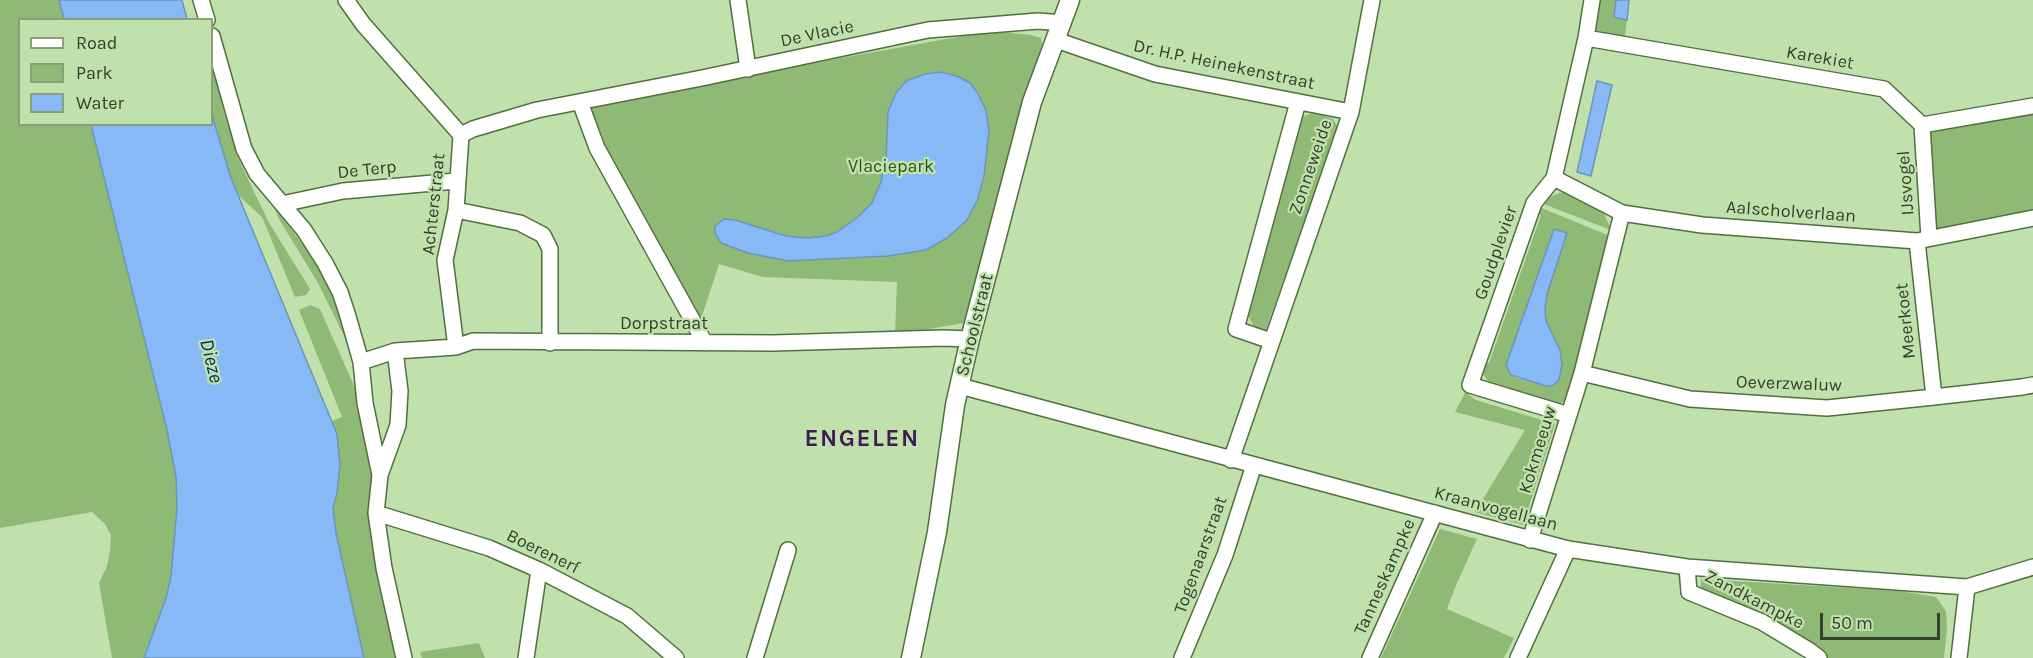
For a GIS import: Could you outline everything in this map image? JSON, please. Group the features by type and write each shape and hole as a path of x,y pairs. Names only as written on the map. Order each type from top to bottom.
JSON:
{"street":[{"path":"201,0 206,18"},
{"name":"Achterstraat","path":"346,0 363,24 460,135 456,210 445,260 456,347"},
{"path":"738,0 748,69"},
{"name":"Schoolstraat","path":"911,658 937,532 955,405 970,339 1032,102 1070,0"},
{"name":"Zonneweide","path":"1231,460 1351,112 1372,0"},
{"name":"Goudplevier","path":"1569,415 1470,385 1534,203 1554,178 1586,38 1592,0"},
{"name":"De Vlacie","path":"460,135 537,110 748,69 928,30 1038,21 1063,23"},
{"name":"Karekiet","path":"1586,38 1884,89 1922,125"},
{"path":"213,40 244,149 257,174 304,230 340,292 361,362 365,403 380,475"},
{"name":"Dr. H.P. Heinekenstraat","path":"1056,40 1155,74 1351,112"},
{"path":"580,102 597,148 705,343"},
{"name":"Zonneweide","path":"1271,341 1236,329 1298,102"},
{"path":"1922,125 2033,106"},
{"name":"IJsvogel","path":"1922,125 1923,239"},
{"name":"Aalscholverlaan","path":"1554,178 1622,213 1702,225 1923,239 2033,218"},
{"name":"De Terp","path":"282,204 343,191 456,182"},
{"path":"456,210 520,223 543,235 550,249 550,343"},
{"path":"1582,373 1622,213"},
{"name":"Meerkoet","path":"1923,239 1934,397"},
{"name":"Dorpstraat","path":"361,362 395,351 456,347 473,341 773,343 970,339"},
{"path":"395,351 400,391 398,425 380,475 376,513 384,568 404,658"},
{"name":"Kokmeeuw","path":"1530,540 1582,373"},
{"name":"Oeverzwaluw","path":"1582,373 1690,399 1827,408 2033,384"},
{"name":"Kraanvogellaan","path":"960,386 1568,549 1687,567 1967,588 2033,567"},
{"name":"Togenaarstraat","path":"1182,658 1225,555 1254,465"},
{"name":"Boerenerf","path":"376,513 489,548 539,570 627,616 676,658"},
{"name":"Tanneskampke","path":"1370,658 1435,513"},
{"path":"1518,658 1568,549"},
{"path":"755,658 788,550"},
{"name":"Zandkampke","path":"1687,567 1689,592 1762,622 1819,658"},
{"path":"526,658 539,570"},
{"path":"1959,658 1967,588"}],"green space":[{"path":"0,0 59,0 64,18 18,18 18,126 91,126 167,430 176,477 177,508 171,576 166,598 144,658 112,658 99,583 107,566 111,535 105,524 92,512 0,528"},
{"path":"1597,0 1616,0 1614,17 1627,20 1624,44 1592,38"},
{"name":"Vlaciepark","path":"1002,32 1041,38 1042,45 969,317 964,323 912,332 895,334 897,282 763,277 719,264 699,325 604,146 603,137 586,104 974,34"},
{"path":"213,63 238,158 268,221 310,289 306,295 295,297 262,217 239,196 231,178 213,118"},
{"path":"2033,111 2033,209 1934,230 1924,146 1933,127"},
{"path":"1314,112 1333,119 1337,126 1336,132 1265,332 1256,330 1246,312 1300,118"},
{"path":"1565,191 1603,211 1611,230 1541,203 1544,199"},
{"path":"274,207 324,272 339,302 351,350 318,283"},
{"path":"1539,207 1610,236 1569,399 1557,405 1492,387 1483,374 1482,366 1483,362 1489,363 1541,215 1536,212","holes":["1554,229 1567,233 1547,294 1545,308 1546,321 1562,358 1552,386 1546,386 1516,378 1508,370"]},
{"path":"310,305 320,309 363,406 368,429 375,516 406,658 364,658 336,533 333,508 337,493 337,434 332,421 342,417 299,310"},
{"path":"1468,387 1468,394 1476,400 1555,424 1523,525 1475,512 1525,430 1455,412"},
{"path":"1440,529 1477,539 1447,609 1514,638 1504,658 1381,658"},
{"path":"1701,579 1900,591 1936,597 1946,611 1944,658 1828,658 1814,646 1701,589"},
{"path":"479,643 485,658 422,658 420,652"}],"water":[{"path":"59,0 182,0 187,18 64,18"},
{"path":"1616,0 1629,0 1627,20 1614,17"},
{"path":"940,72 957,76 970,83 986,110 989,131 984,176 977,201 967,220 947,238 926,250 888,256 788,261 748,253 721,243 715,233 715,226 724,219 735,220 786,236 806,238 826,236 837,232 857,218 872,203 881,182 886,158 888,112 896,93 906,81 925,74"},
{"path":"1597,81 1612,85 1591,176 1577,172"},
{"name":"Dieze","path":"213,118 231,178 337,434 340,465 333,508 336,533 364,658 144,658 166,598 171,576 177,508 176,477 167,430 91,126 213,126"},
{"path":"1554,229 1567,233 1547,294 1545,308 1546,321 1560,350 1562,364 1559,380 1552,386 1546,386 1511,375 1506,365"}],"district":[{"name":"ENGELEN","path":"862,439"}]}
